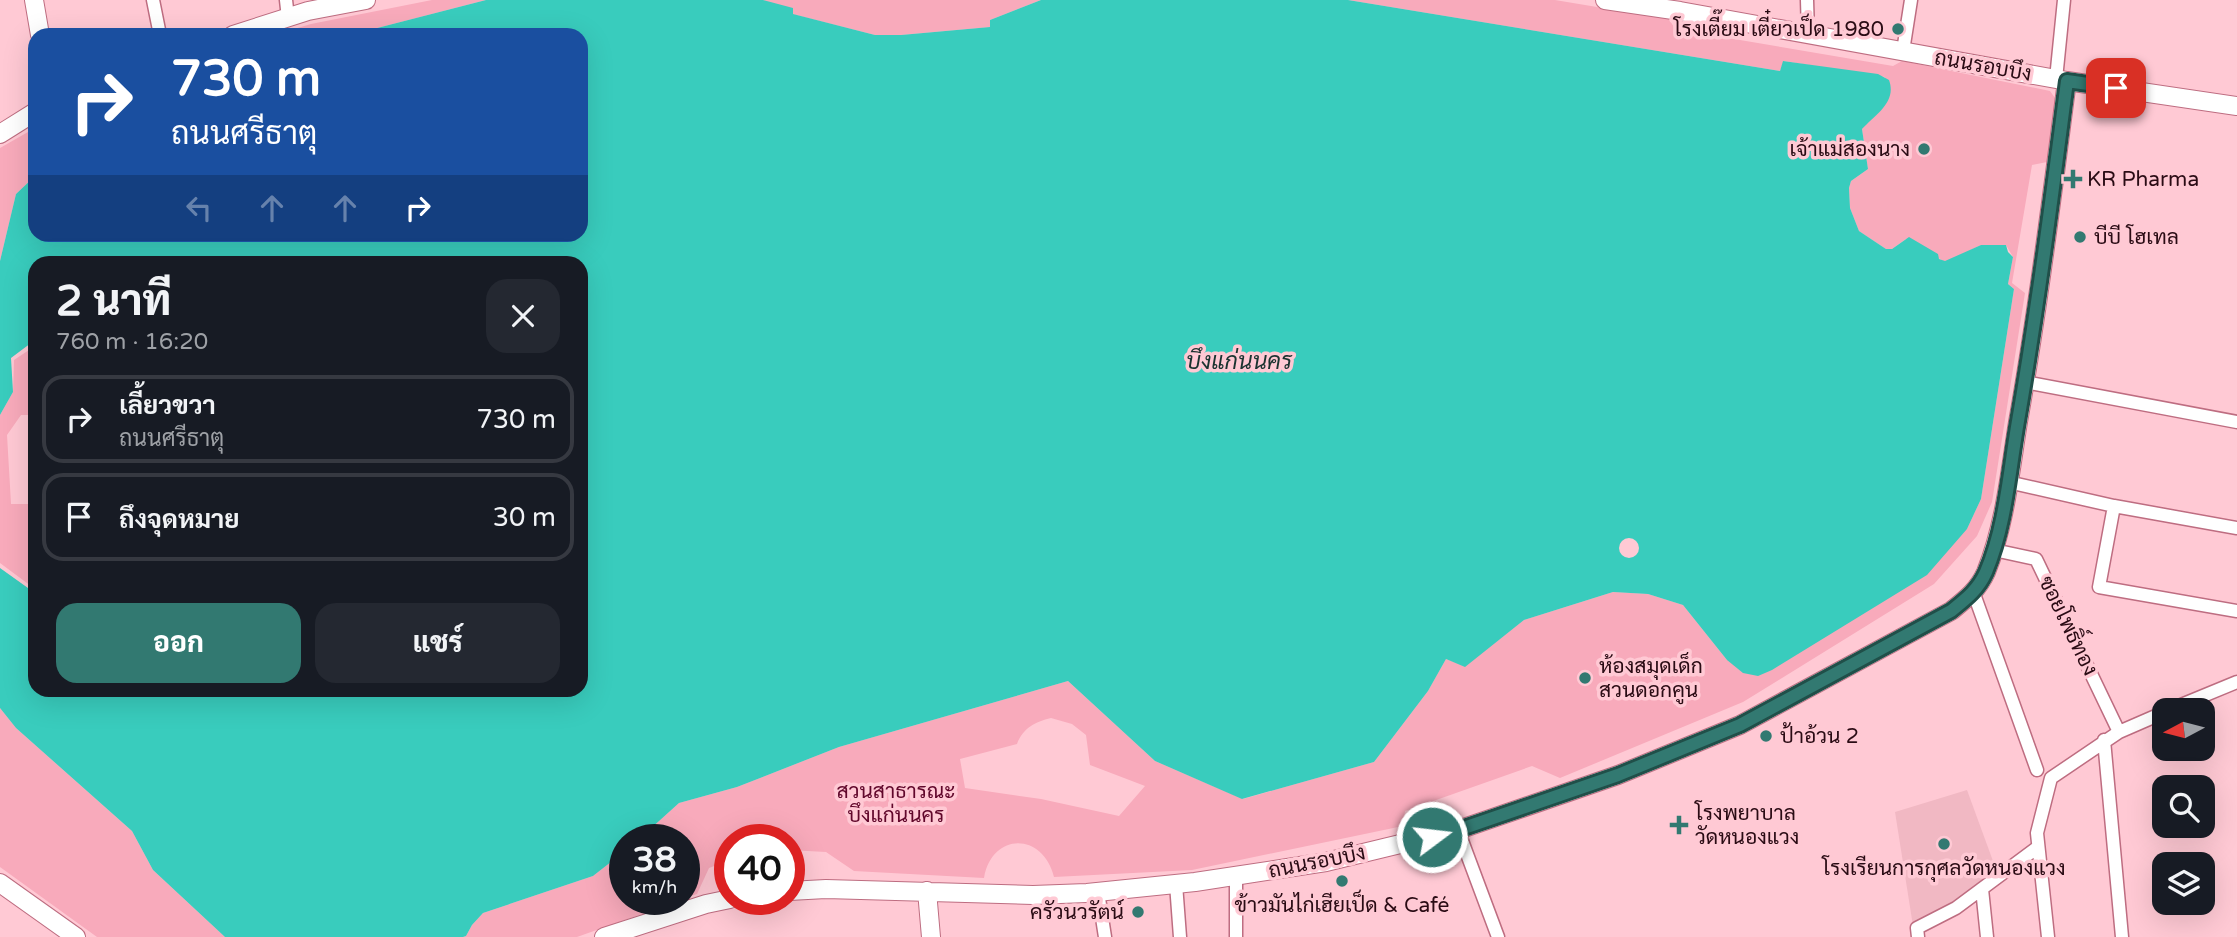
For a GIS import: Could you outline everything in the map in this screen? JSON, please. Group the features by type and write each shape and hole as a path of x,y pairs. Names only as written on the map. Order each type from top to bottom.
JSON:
{"street":[{"path":"34,0 39,28"},
{"path":"153,0 159,28"},
{"path":"248,28 287,9 366,0"},
{"name":"ถนนรอบบึง","path":"805,890 1033,895 1098,892 1176,884 1326,862 1458,830 1618,775 1740,725 1951,611 1973,594 1985,574 1994,550 2008,482 2025,382 2061,80 1808,34 1681,6 1605,0"},
{"path":"1807,0 1808,34"},
{"path":"1903,51 1911,0"},
{"path":"2064,0 2061,80 2237,106"},
{"path":"0,134 28,116"},
{"path":"2025,382 2237,422"},
{"path":"2008,482 2114,506 2237,528"},
{"path":"2114,506 2099,587 2237,611"},
{"name":"ซอยโพธิ์ทอง","path":"1994,550 2036,559 2119,732"},
{"path":"1973,594 2037,770"},
{"path":"2198,698 2237,682"},
{"path":"2048,937 2037,833 2051,778 2104,740 2152,718"},
{"path":"2104,740 2122,937"},
{"path":"1458,830 1498,937"},
{"path":"1918,937 1917,928 1956,908 2038,848"},
{"path":"1236,876 1236,937"},
{"path":"0,883 76,937"},
{"path":"1176,884 1180,937"},
{"path":"1982,889 1987,937"},
{"path":"927,891 931,937"},
{"path":"1098,892 1105,937"},
{"path":"604,937 714,902"}],"shaded area":[{"path":"1967,790 1997,872 1956,904 1913,926 1895,812"}],"green space":[{"path":"432,0 486,0 377,28 298,28"},
{"path":"763,0 1041,0 990,20 990,27 875,35 792,14"},
{"name":"สวนสาธารณะ บึงแก่นนคร","path":"1348,0 1555,0 1669,19 1675,29 1893,66 1902,61 2050,91 2055,103 2047,162 2032,165 2012,283 2025,293 1992,502 1977,536 1934,584 1743,702 1560,778 1532,766 1405,811 1403,826 1192,870 1054,877 1040,852 1029,845 1018,843 997,852 989,863 984,878 854,871 826,852 805,851 805,824 714,824 714,866 709,868 700,888 700,824 656,824 679,803 737,787 839,747 1068,681 1155,761 1243,799 1374,762 1428,691 1446,659 1465,666 1524,620 1613,592 1648,594 1683,605 1727,660 1967,529 1981,499 2014,289 2008,284 2013,257 2006,245 1981,245 1945,262 1906,239 1892,249 1886,249 1859,231 1850,208 1849,188 1851,181 1868,169 1862,129 1885,77 1784,61 1780,71","holes":["1051,718 1072,724 1086,735 1090,765 1145,786 1119,816 1041,799 965,788 960,759 1017,744 1026,730 1035,724"]},
{"path":"28,132 28,183 16,194 0,261 0,148"},
{"path":"28,351 28,415 21,415 7,435 11,504 28,504 28,584 0,563 0,415 13,392 14,360"},
{"path":"0,708 16,728 132,831 153,870 225,937 97,937 0,867"},
{"path":"609,864 609,915 639,915 577,937 463,937 483,913 593,876"}],"water":[{"name":"บึงแก่นนคร","path":"486,0 763,0 793,8 793,14 875,35 901,35 990,27 990,20 1041,0 1348,0 1780,71 1783,61 1878,74 1889,80 1890,95 1884,107 1862,129 1868,169 1851,181 1849,188 1850,208 1859,231 1886,249 1892,249 1909,237 1945,261 1981,245 2006,245 2013,257 2008,284 2014,289 1981,499 1967,529 1927,575 1758,676 1743,673 1727,660 1683,605 1648,594 1613,592 1524,620 1465,667 1446,659 1428,691 1374,762 1242,799 1155,761 1068,681 839,747 737,787 679,803 656,824 609,824 609,864 593,876 483,913 463,937 225,937 153,870 132,831 16,728 0,708 0,568 28,588 28,697 588,697 588,256 28,256 28,345 11,358 13,392 0,415 0,261 16,194 28,183 28,242 588,242 588,28 377,28"}],"pier":[{"path":"1629,538 1636,541 1639,548 1636,555 1629,558 1622,555 1619,548 1622,541"}],"place":[{"name":"โรงเตี๊ยม เตี๋ยวเป็ด 1980","path":"1898,29"},
{"name":"เจ้าแม่สองนาง","path":"1924,149"},
{"name":"KR Pharma","path":"2073,179"},
{"name":"บีบี โฮเทล","path":"2080,237"},
{"name":"ห้องสมุดเด็ก สวนดอกคูน","path":"1585,678"},
{"name":"ป้าอ้วน 2","path":"1766,736"},
{"name":"โรงพยาบาล วัดหนองแวง","path":"1679,825"},
{"name":"โรงเรียนการกุศลวัดหนองแวง","path":"1944,844"},
{"name":"ข้าวมันไก่เฮียเป็ด & Café","path":"1342,881"},
{"name":"ครัวนวรัตน์","path":"1138,912"}],"route":[{"path":"1432,837 1618,775 1740,725 1951,611 1973,594 1985,574 1994,550 2005,503 2025,382 2067,81 2116,88"}]}
